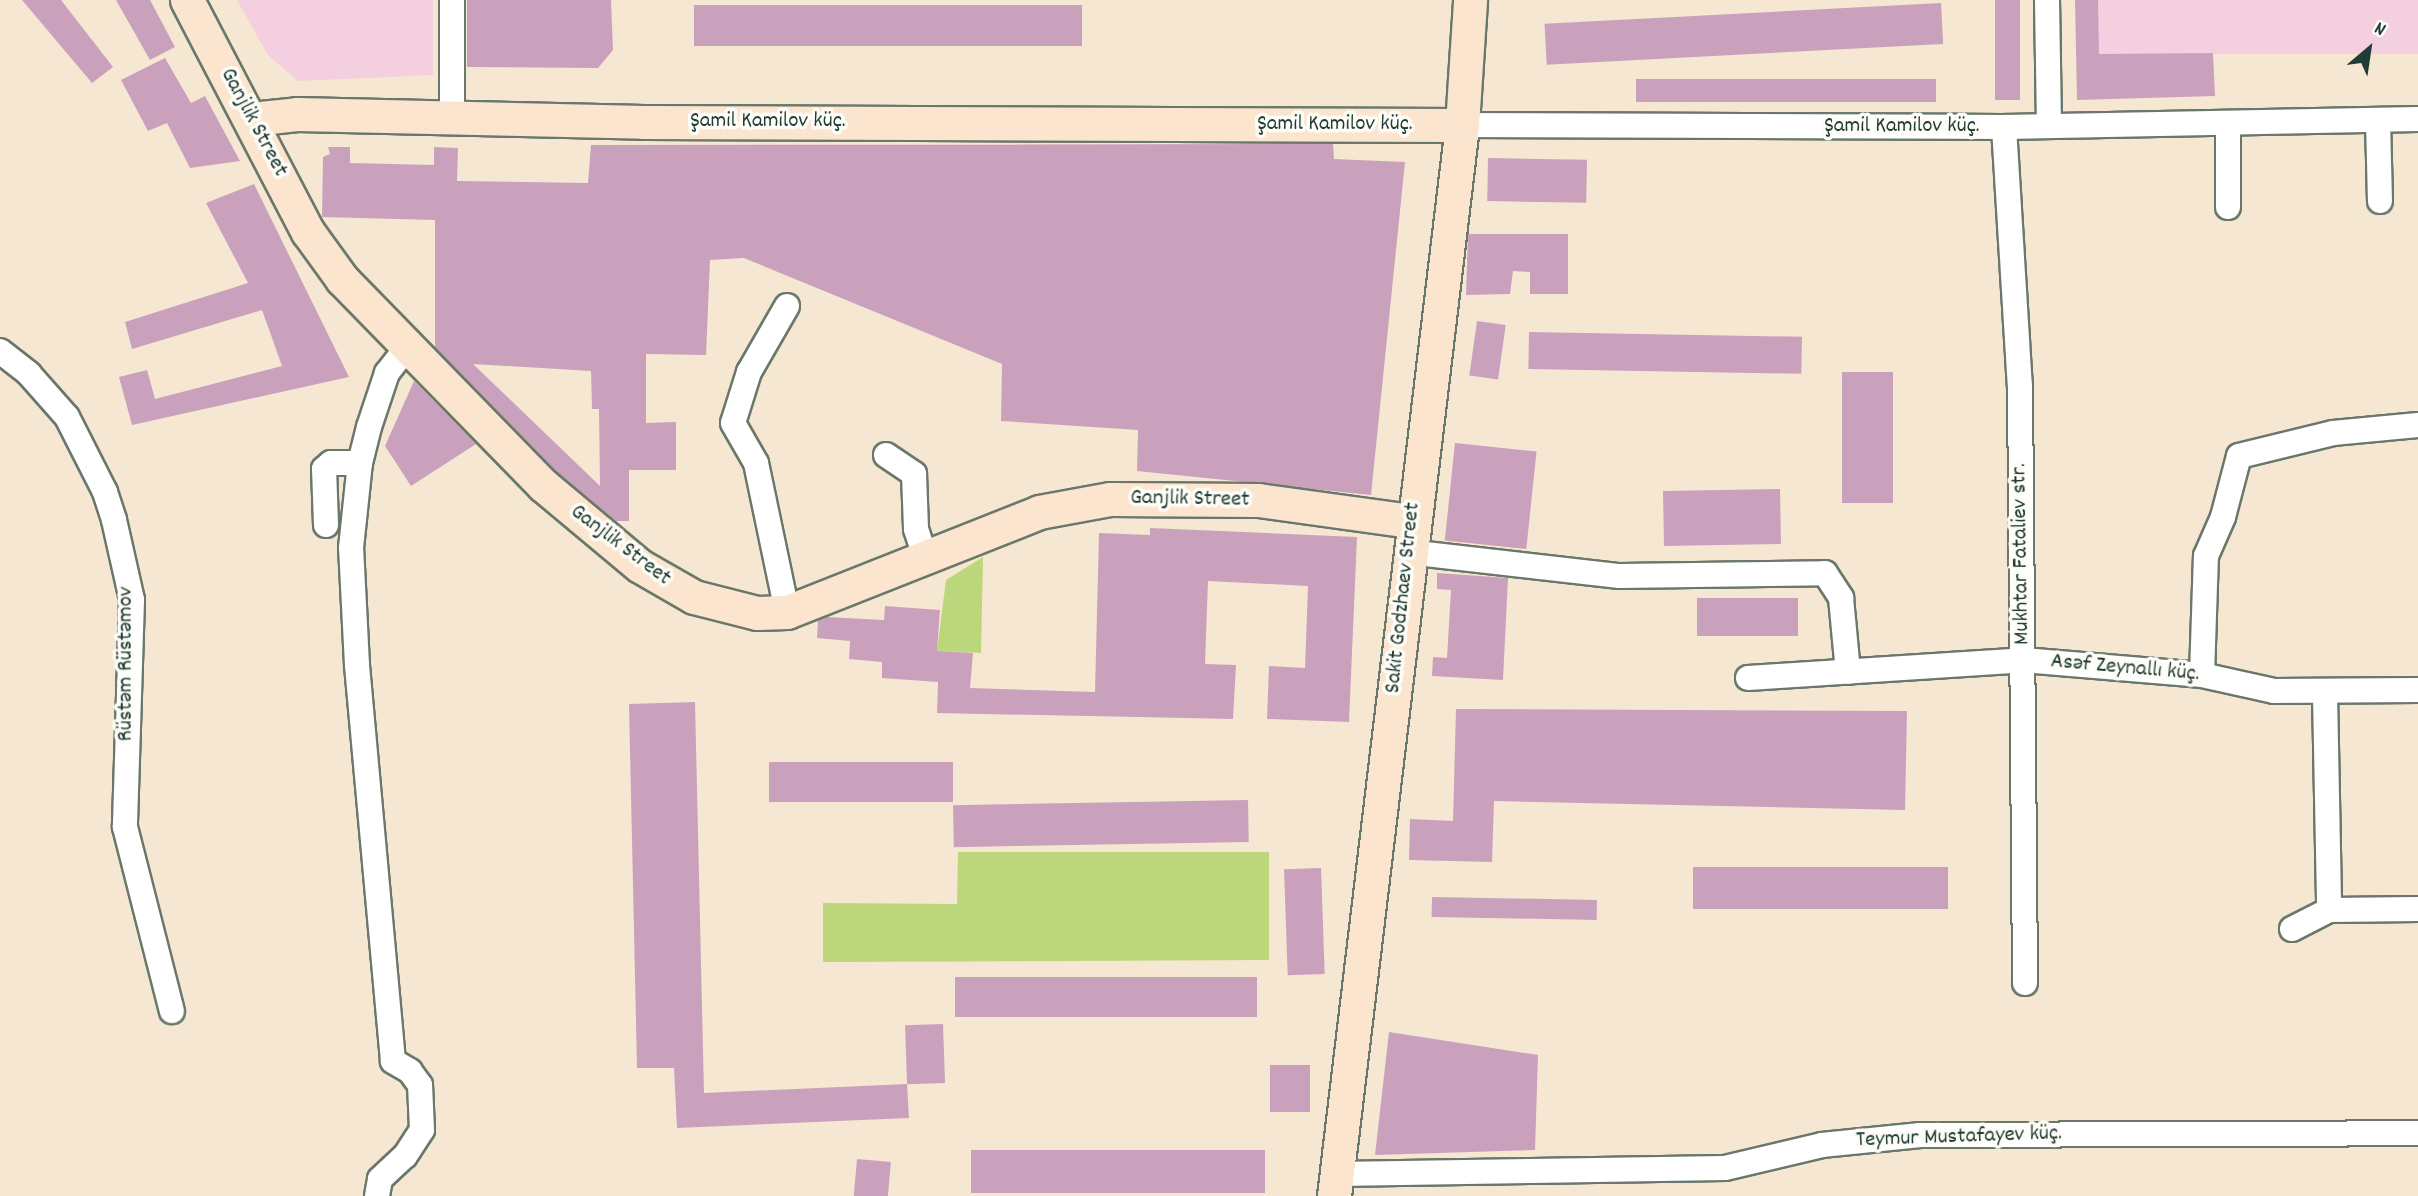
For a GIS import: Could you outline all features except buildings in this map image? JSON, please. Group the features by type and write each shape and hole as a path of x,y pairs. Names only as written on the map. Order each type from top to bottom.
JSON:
{"street":[{"name":"Ganjlik Street","path":"187,0 323,255 406,349 543,485 640,566 667,584 721,606 757,613 787,612 1039,512 1110,499 1258,500 1410,536"},
{"path":"452,0 452,118"},
{"name":"Sakit Godzhaev Street","path":"1335,1185 1410,536 1462,125 1470,0"},
{"path":"2047,0 2049,125"},
{"name":"Şamil Kamilov küç.","path":"251,119 297,114 452,118 2004,127 2418,119"},
{"path":"2378,120 2380,201"},
{"path":"2228,124 2228,208"},
{"name":"Mukhtar Fataliev str.","path":"2004,127 2020,385 2025,983"},
{"path":"787,306 749,372 733,423 756,463 787,612"},
{"path":"377,1196 380,1179 405,1156 422,1130 420,1085 410,1070 393,1061 357,665 351,548 360,463 384,381 406,349"},
{"name":"Rüstəm Rüstəmov","path":"0,351 29,374 67,417 105,492 114,520 132,600 125,827 172,1011"},
{"path":"2202,675 2206,556 2223,517 2239,456 2333,432 2418,425"},
{"path":"886,454 914,474 916,529 925,557"},
{"path":"326,525 324,469 331,463 360,463"},
{"path":"1410,536 1620,576 1825,573 1841,598 1848,672"},
{"name":"Asəf Zeynallı küç.","path":"1748,678 1848,672 1943,662 2023,660 2202,675 2274,691 2325,694 2418,690"},
{"path":"2325,694 2329,911"},
{"path":"2292,929 2329,911 2418,909"},
{"name":"Teymur Mustafayev küç.","path":"1335,1185 1725,1168 1822,1145 1920,1135 2418,1133"}],"shaded area":[{"path":"237,0 433,0 433,75 298,81 268,55"},
{"path":"2098,0 2418,0 2418,54 2098,54"}],"green space":[{"path":"983,557 981,653 937,651 946,580"},
{"path":"958,852 1269,852 1269,960 823,962 823,903 957,904"}]}
